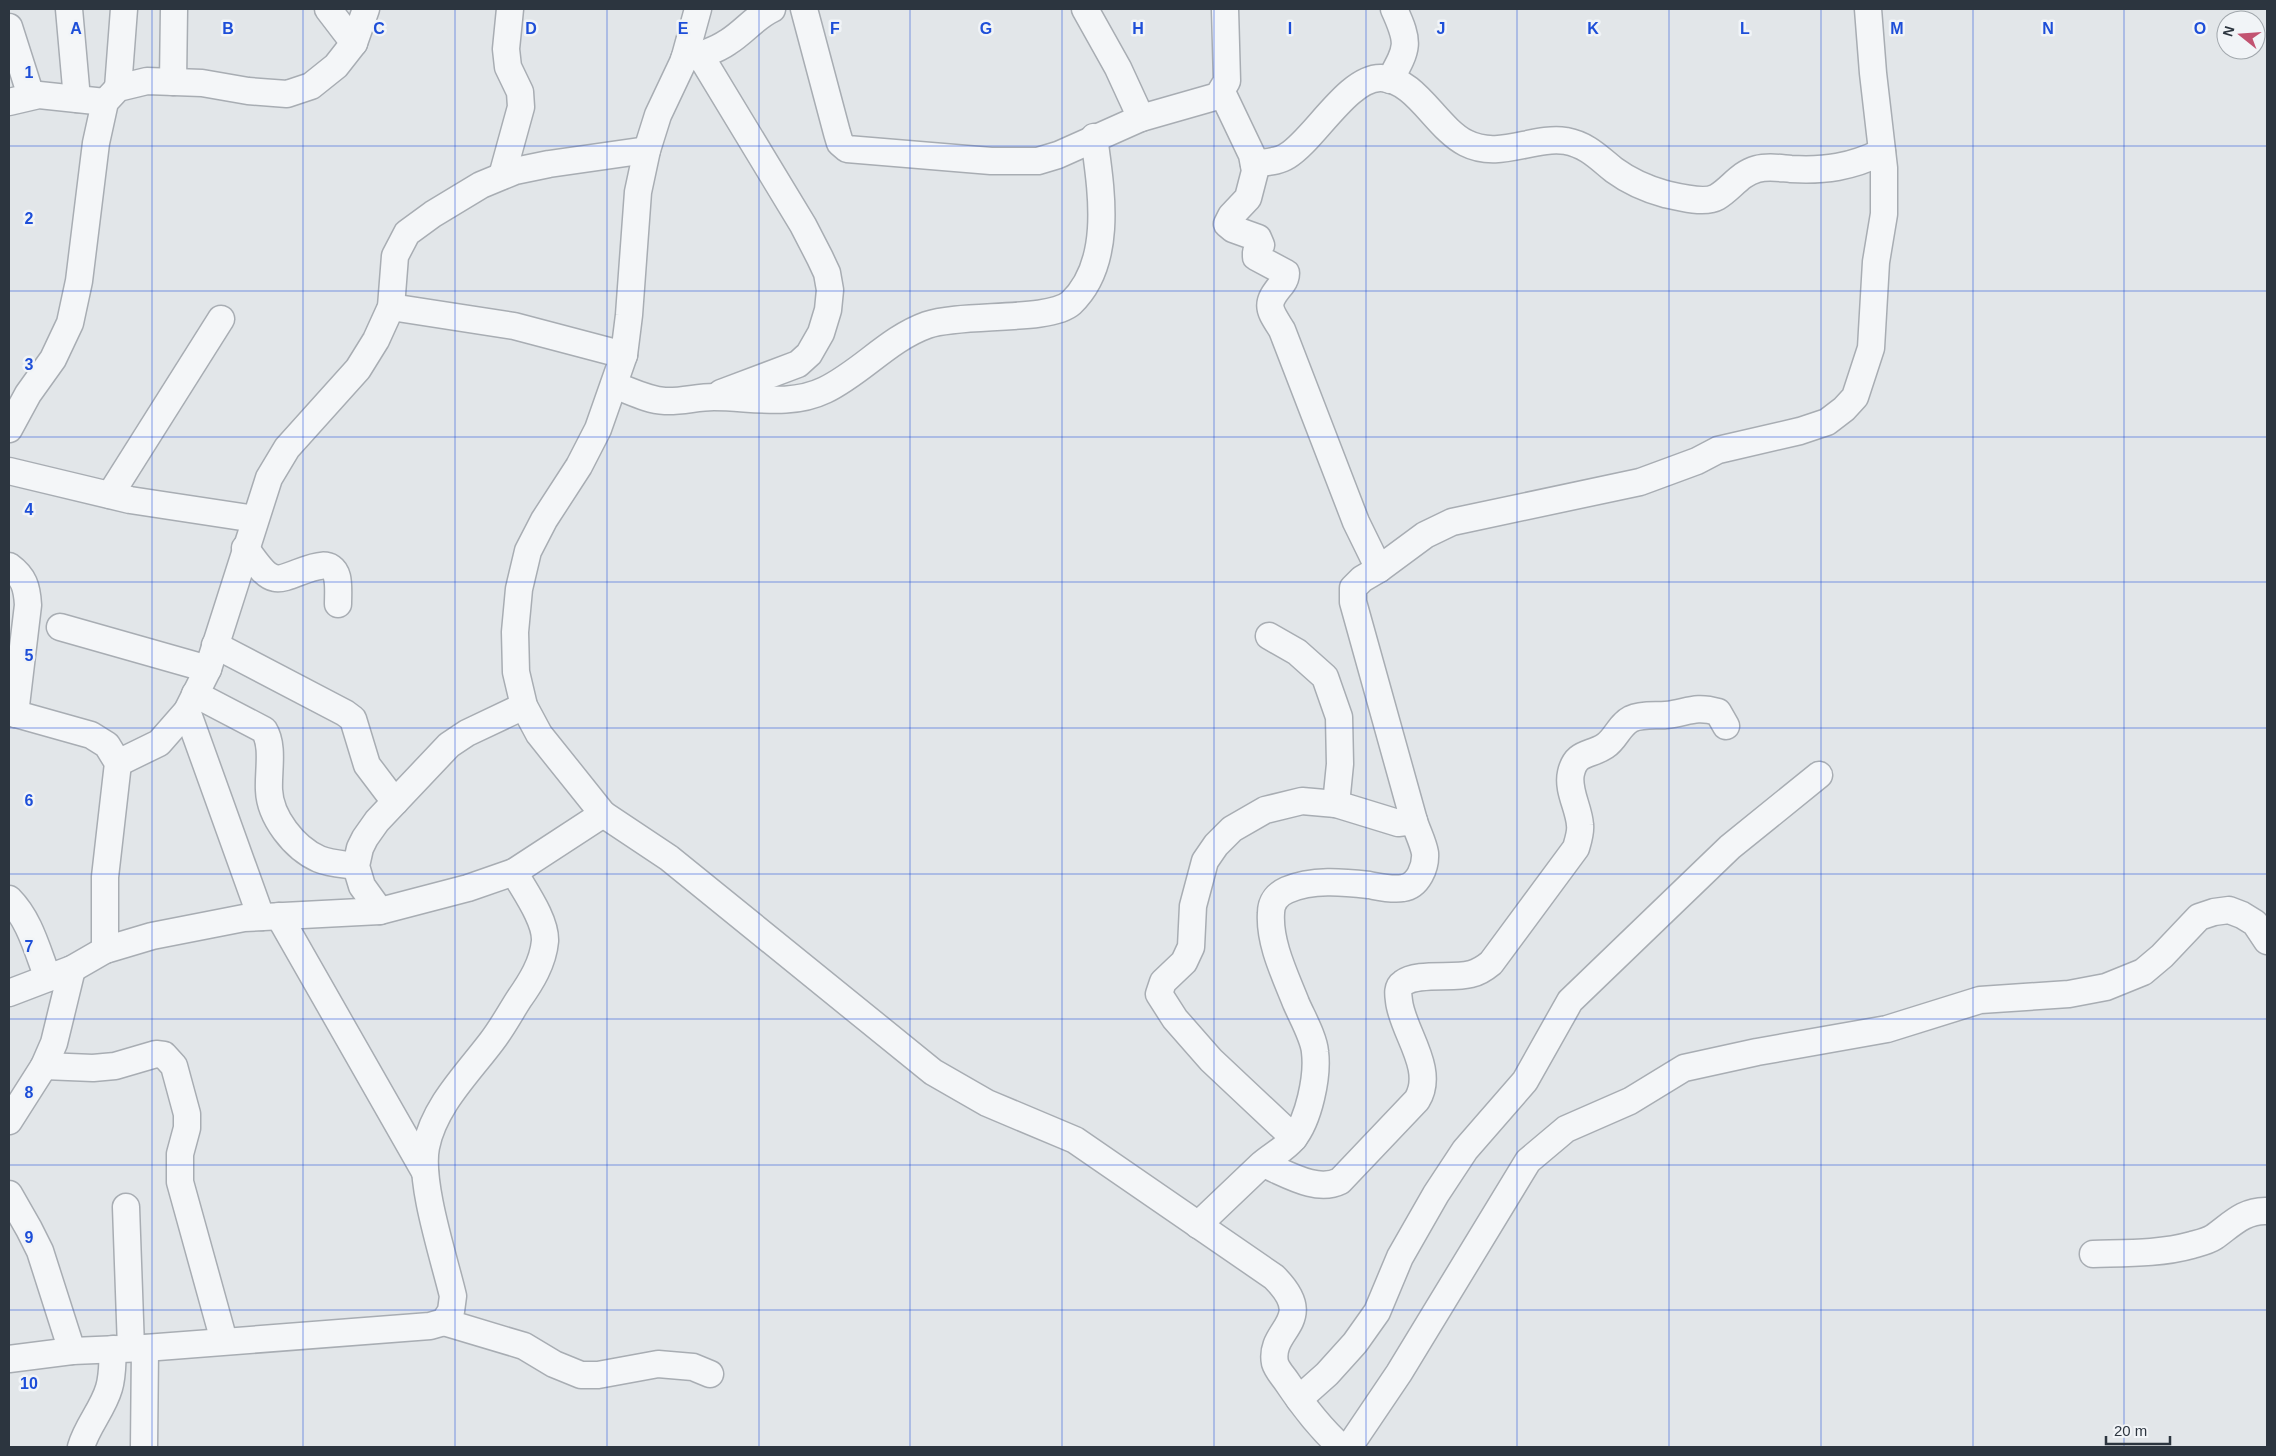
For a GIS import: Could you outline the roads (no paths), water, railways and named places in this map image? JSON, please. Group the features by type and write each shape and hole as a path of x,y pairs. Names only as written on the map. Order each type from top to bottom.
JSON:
{"street":[{"path":"69,9 77,99"},
{"path":"9,429 28,394 53,359 70,323 79,281 96,143 112,95 124,9"},
{"path":"173,82 174,9"},
{"path":"328,9 354,43"},
{"path":"9,26 20,99 77,99 112,95 147,81 202,83 248,91 287,94 311,86 336,66 354,43 366,9"},
{"path":"502,176 521,107 520,92 508,67 506,49 510,9"},
{"path":"698,9 692,57 658,115 646,150 638,192 629,315 624,355 598,429 579,466 544,520 528,551 519,589 515,632 516,672 524,706 539,734 603,814 669,858 934,1072 987,1103 1076,1140 1274,1277 1290,1295 1293,1312 1278,1345 1275,1359 1276,1365 1307,1412 1341,1447"},
{"path":"692,57 714,51 730,42 759,15 772,9"},
{"path":"804,9 840,143 847,149 990,160 1038,161 1058,155 1094,137 1141,118 1218,96 1227,81 1225,9"},
{"path":"1085,9 1118,68 1141,118"},
{"path":"1390,80 1402,60 1407,43 1394,9"},
{"path":"1198,1225 1263,1164 1294,1138 1305,1118 1314,1084 1316,1051 1279,958 1272,930 1271,912 1273,903 1279,894 1293,887 1313,883 1346,882 1403,888 1410,886 1422,871 1425,852 1414,820 1353,602 1353,588 1356,584 1425,535 1452,522 1640,482 1689,464 1718,450 1800,431 1827,422 1844,410 1855,397 1871,348 1876,262 1884,214 1882,152 1868,9"},
{"path":"692,57 803,225 827,274 830,290 828,310 821,333 809,354 798,364 711,397"},
{"path":"1254,164 1285,158 1293,152 1334,108 1362,83 1372,79 1390,80 1409,89 1450,132 1466,144 1487,149 1505,150 1549,141 1566,141 1587,147 1615,170 1639,185 1666,194 1697,199 1715,198 1746,172 1760,168 1847,166 1882,152"},
{"path":"1222,92 1252,155 1254,164 1254,176 1248,198 1243,206 1230,216 1227,224 1233,229 1258,238 1261,243 1256,252 1256,257 1286,273 1284,282 1272,296 1269,303 1270,311 1282,330 1352,513 1379,569"},
{"path":"614,385 650,399 665,402 711,397 756,400 808,398 848,378 894,341 927,325 963,318 1052,313 1070,304 1084,288 1100,239 1100,184 1094,137"},
{"path":"118,763 159,743 191,703 211,657 254,519 269,478 287,448 358,369 376,340 391,307 395,256 408,233 433,214 481,186 515,171 549,164 646,150"},
{"path":"391,307 514,326 624,355"},
{"path":"110,495 221,319"},
{"path":"9,471 110,495 254,519"},
{"path":"245,548 266,574 275,578 284,578 311,567 323,565 333,570 337,577 338,604"},
{"path":"9,566 21,576 27,587 28,605 12,713 91,735 107,745 118,763 104,877 104,950"},
{"path":"60,627 211,657 349,716 353,720 367,765 395,802"},
{"path":"1269,636 1297,652 1326,677 1339,717 1340,764 1336,804"},
{"path":"191,703 264,730 269,739 269,792 273,810 290,836 303,849 318,858 356,866"},
{"path":"191,703 270,916 425,1172"},
{"path":"380,910 362,886 356,866 360,848 365,838 395,802 449,745 467,733 524,706"},
{"path":"1263,1164 1317,1185 1334,1184 1340,1181 1416,1100 1422,1084 1421,1071 1399,1003 1400,987 1404,982 1421,978 1472,974 1482,970 1491,963 1576,848 1580,826 1570,781 1571,771 1582,755 1605,746 1619,728 1632,718 1667,715 1688,709 1708,709 1718,712 1726,726"},
{"path":"1299,1399 1327,1374 1355,1343 1377,1312 1400,1257 1436,1194 1465,1150 1526,1081 1570,1001 1730,847 1819,775"},
{"path":"1294,1138 1211,1060 1175,1019 1158,994 1163,982 1184,962 1189,952 1193,935 1193,906 1205,861 1216,845 1232,828 1265,810 1302,801 1336,804 1398,823 1414,820"},
{"path":"9,993 72,969 104,950 152,936 216,922 270,916 380,910 432,899 514,872 603,814"},
{"path":"444,1322 451,1311 453,1296 425,1172 426,1147 436,1119 451,1095 494,1039 540,964 545,940 543,931 538,914 514,872"},
{"path":"9,899 25,920 48,978"},
{"path":"1349,1447 1399,1373 1528,1160 1566,1129 1630,1100 1684,1068 1757,1052 1887,1030 1980,1000 2069,994 2106,987 2144,972 2199,918 2214,912 2229,910 2242,915 2255,924 2267,941"},
{"path":"9,1121 44,1066 54,1043 72,969"},
{"path":"44,1066 92,1068 136,1061 156,1054 164,1055 174,1066 187,1114 187,1128 180,1154 180,1182 224,1341"},
{"path":"9,1194 30,1229 40,1251 72,1351"},
{"path":"126,1207 129,1348 144,1447"},
{"path":"2093,1254 2143,1253 2190,1246 2212,1238 2235,1219 2250,1213 2267,1211"},
{"path":"9,1359 72,1351 430,1326 444,1322 524,1346 554,1364 581,1375 598,1376 658,1364 693,1368 710,1374"},
{"path":"81,1447 108,1389 112,1372 129,1348"}]}
